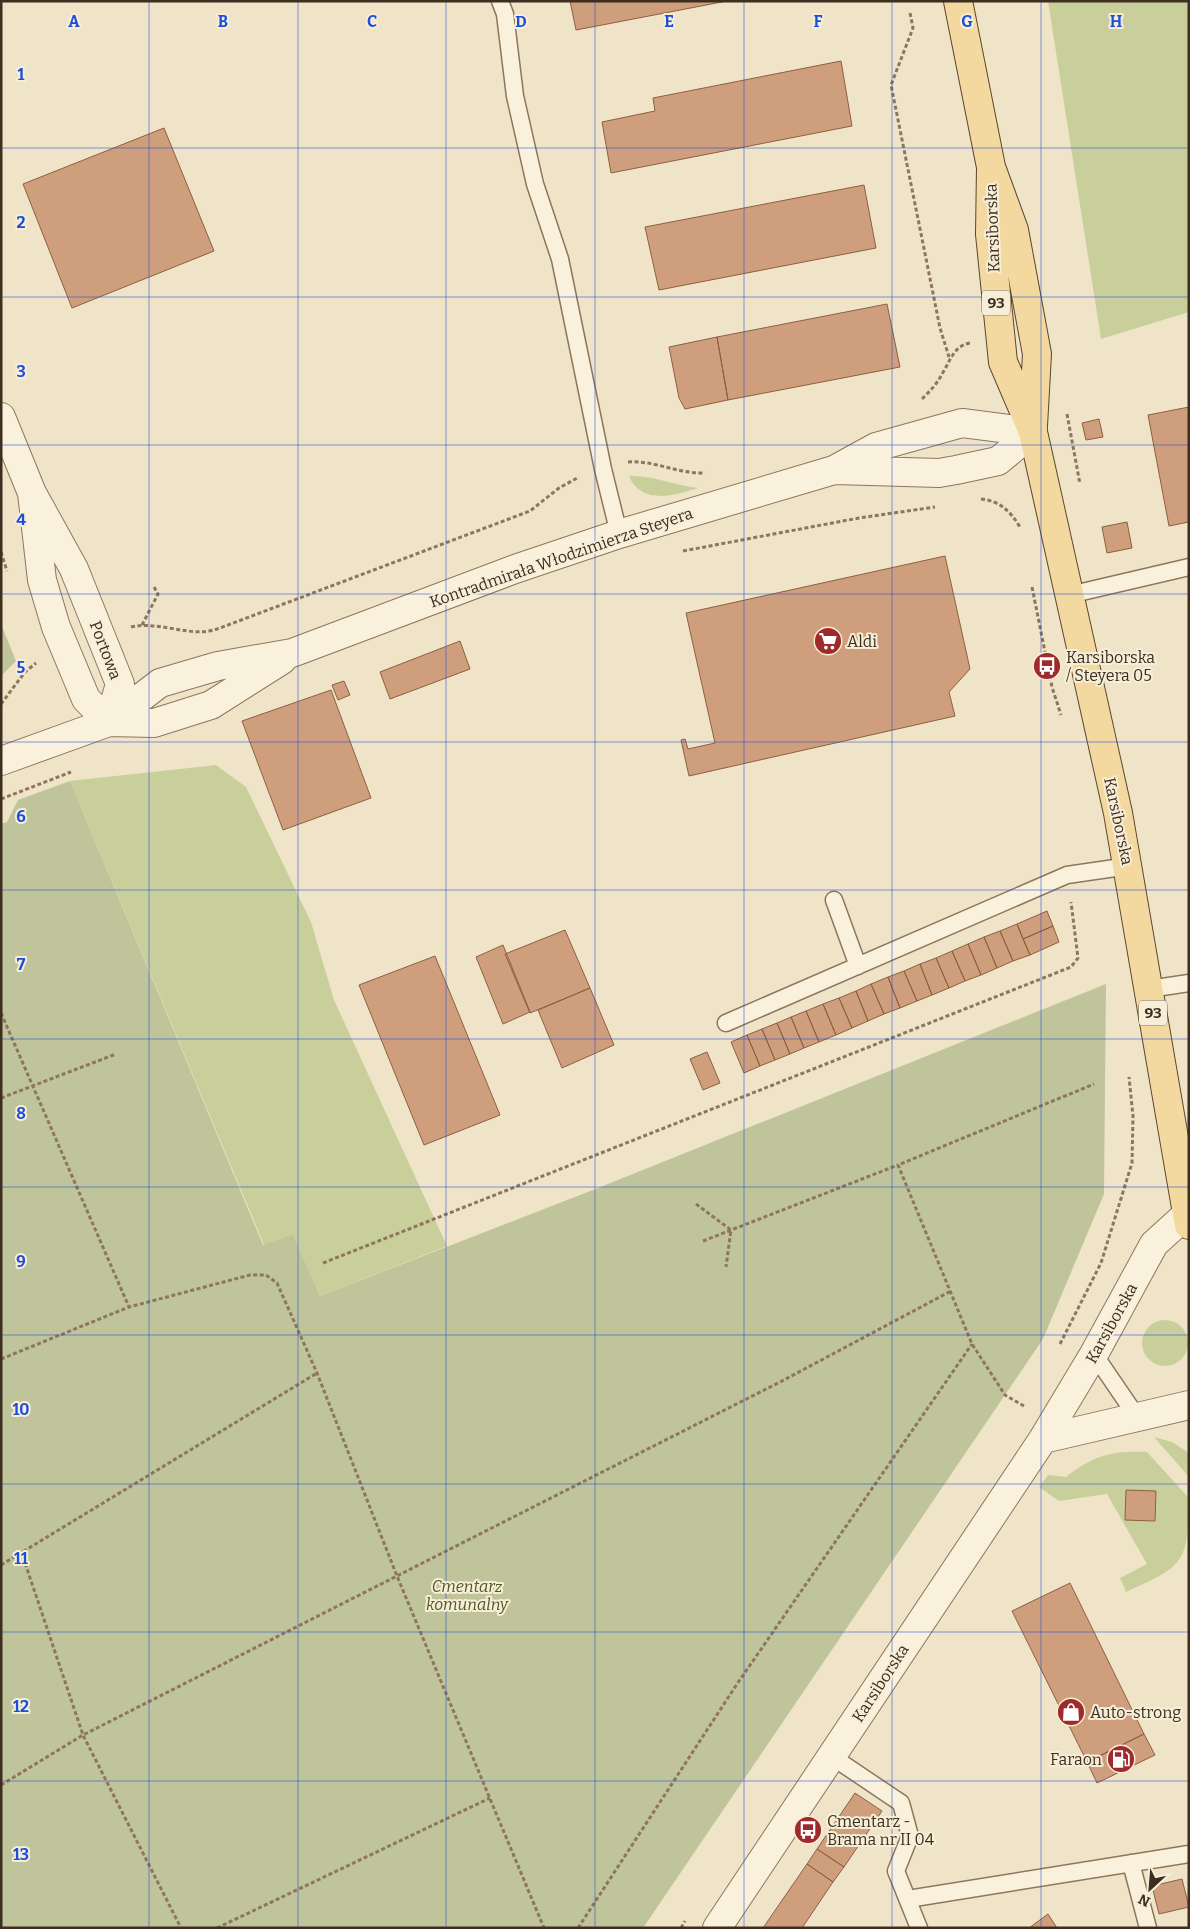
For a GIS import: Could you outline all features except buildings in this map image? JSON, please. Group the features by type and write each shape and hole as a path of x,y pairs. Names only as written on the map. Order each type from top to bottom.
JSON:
{"main road":[{"name":"Karsiborska","path":"958,1 991,168 1014,230 1037,354 1033,432 1129,866 1188,1217"}],"street":[{"name":"Portowa","path":"1,417 32,493 74,569 120,684 109,722 86,700 56,627 42,580 32,493"},
{"name":"Kontradmirała Włodzimierza Steyera","path":"1,761 109,722 160,683 218,666 292,653 515,569 619,534 834,470 876,446 962,423 1033,432"},
{"name":"Kontradmirała Włodzimierza Steyera","path":"834,470 948,471 998,461 1033,432"},
{"name":"Kontradmirała Włodzimierza Steyera","path":"109,722 154,723 211,705 292,653"},
{"name":"Karsiborska","path":"717,1928 1043,1439 1094,1354 1154,1244 1188,1217"},
{"path":"1043,1439 1189,1405"}],"lane":[{"path":"500,1 505,14 515,96 535,184 560,259 603,469 619,534"},
{"path":"1069,595 1189,567"},
{"path":"726,1023 1067,875 1129,866"},
{"path":"834,900 858,966"},
{"path":"1149,989 1189,983"},
{"path":"1094,1354 1137,1417"},
{"path":"831,1756 901,1803 910,1836 896,1871 919,1928"},
{"path":"908,1899 1189,1854"},
{"path":"1131,1863 1148,1928"}],"path":[{"path":"910,13 913,28 891,85 940,328 949,357"},
{"path":"919,404 943,373 949,357 965,344 973,343"},
{"path":"621,463 637,461 682,472 709,473"},
{"path":"124,629 142,625 210,631 228,625 530,512 570,480 585,475"},
{"path":"980,498 993,500 1005,508 1021,529"},
{"path":"675,552 859,518 940,506"},
{"path":"142,625 158,594 154,585"},
{"path":"1032,585 1052,686 1063,722"},
{"path":"1,704 24,672 39,662"},
{"path":"1,799 76,771"},
{"path":"324,1263 1071,968 1078,958 1067,875"},
{"path":"1,1013 31,1086 129,1307"},
{"path":"1,1098 116,1054"},
{"path":"1061,1342 1101,1263 1132,1163 1133,1116 1128,1068"},
{"path":"703,1241 898,1165 1094,1084"},
{"path":"898,1165 972,1344 1005,1395 1024,1406"},
{"path":"696,1204 731,1230"},
{"path":"726,1267 731,1230"},
{"path":"1,1359 129,1307 250,1275 266,1275 277,1283 283,1292 317,1373 397,1576 544,1928"},
{"path":"1,1785 84,1735 782,1381 951,1291"},
{"path":"578,1928 737,1684 972,1344"},
{"path":"1,1565 317,1373"},
{"path":"21,1552 84,1735 181,1928"},
{"path":"217,1928 490,1798"}],"green space":[{"path":"1048,1 1189,1 1189,312 1101,339"},
{"path":"629,476 646,477 698,488 679,494 650,495 634,485"},
{"path":"1,624 16,661 1,676"},
{"path":"216,765 246,787 311,922 334,1000 447,1246 320,1296 293,1234 264,1245 70,781"},
{"name":"Cmentarz komunalny","path":"70,781 263,1245 293,1234 320,1296 598,1188 1106,984 1104,1194 1043,1339 643,1928 1,1928 1,824 7,822 18,800"},
{"path":"1160,1320 1170,1320 1184,1330 1188,1343 1184,1356 1178,1362 1170,1366 1160,1366 1146,1356 1142,1348 1142,1338 1152,1324"},
{"path":"1154,1437 1172,1442 1189,1453 1189,1477"},
{"path":"1124,1452 1147,1452 1187,1496 1187,1536 1179,1560 1171,1568 1160,1576 1126,1592 1120,1578 1147,1564 1107,1494 1059,1501 1039,1487 1048,1475 1066,1477 1095,1459 1104,1456"}],"place":[{"name":"Aldi","path":"828,641"},
{"name":"Karsiborska / Steyera 05","path":"1047,666"},
{"name":"Auto-strong","path":"1071,1712"},
{"name":"Faraon","path":"1121,1759"},
{"name":"Cmentarz - Brama nr II 04","path":"808,1830"}]}
